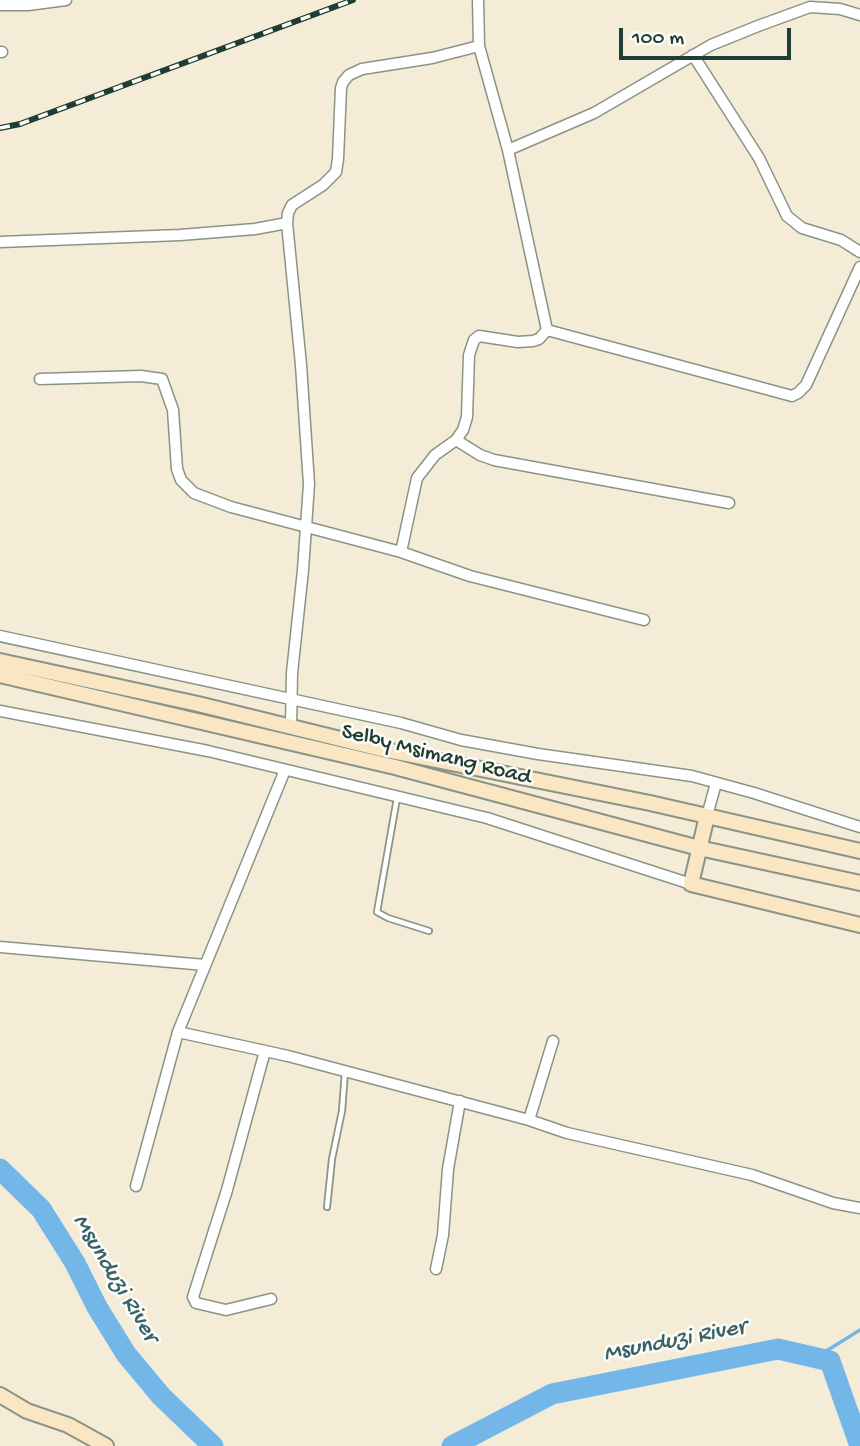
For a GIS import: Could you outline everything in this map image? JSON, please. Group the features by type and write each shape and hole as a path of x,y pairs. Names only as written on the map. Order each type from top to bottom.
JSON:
{"main road":[{"name":"Selby Msimang Road","path":"0,661 198,704 406,754 707,816 860,851"},
{"name":"Selby Msimang Road","path":"0,675 395,767 699,848 860,883"},
{"path":"707,816 691,884 860,925"},
{"path":"0,1395 27,1412 68,1425 107,1446"}],"street":[{"path":"0,5 29,5 66,0"},
{"path":"478,0 479,46 508,150 547,330"},
{"path":"508,150 603,108 694,55 758,26 810,7 840,9 860,15"},
{"path":"291,727 290,700 307,528 308,457 286,223 292,205 323,185 336,172 341,88 349,75 362,69 432,58 479,46"},
{"path":"694,55 759,158 787,216 802,228 841,240 860,252"},
{"path":"0,242 180,235 255,229 286,223"},
{"path":"547,330 792,396 806,385 860,267"},
{"path":"401,552 417,478 435,455 456,440 463,430 467,417 469,355 476,337 527,342 539,339 547,330"},
{"path":"40,379 141,376 162,379 173,410 177,469 181,480 189,489 204,499 401,552 470,576 644,620"},
{"path":"456,440 494,460 729,503"},
{"path":"0,636 401,723 461,740 538,754 670,772 716,783 860,827"},
{"path":"0,711 208,751 487,818 691,884"},
{"path":"136,1186 178,1032 285,770"},
{"path":"707,816 716,783"},
{"path":"0,947 205,965"},
{"path":"178,1032 345,1071 568,1133 752,1175 833,1203 860,1208"},
{"path":"529,1120 554,1041"},
{"path":"265,1051 227,1190 192,1297 195,1303 226,1310 271,1299"},
{"path":"436,1269 460,1101"}],"lane":[{"path":"398,797 377,912 429,931"},
{"path":"327,1207 332,1159 342,1111 345,1071"}],"waterway":[{"name":"Msunduzi River","path":"0,1169 41,1209 126,1354 161,1396 213,1446"},
{"path":"815,1358 860,1330"},
{"name":"Msunduzi River","path":"452,1446 552,1394 778,1349 830,1361 860,1446"}],"railway":[{"path":"0,128 20,124 353,0"}]}
